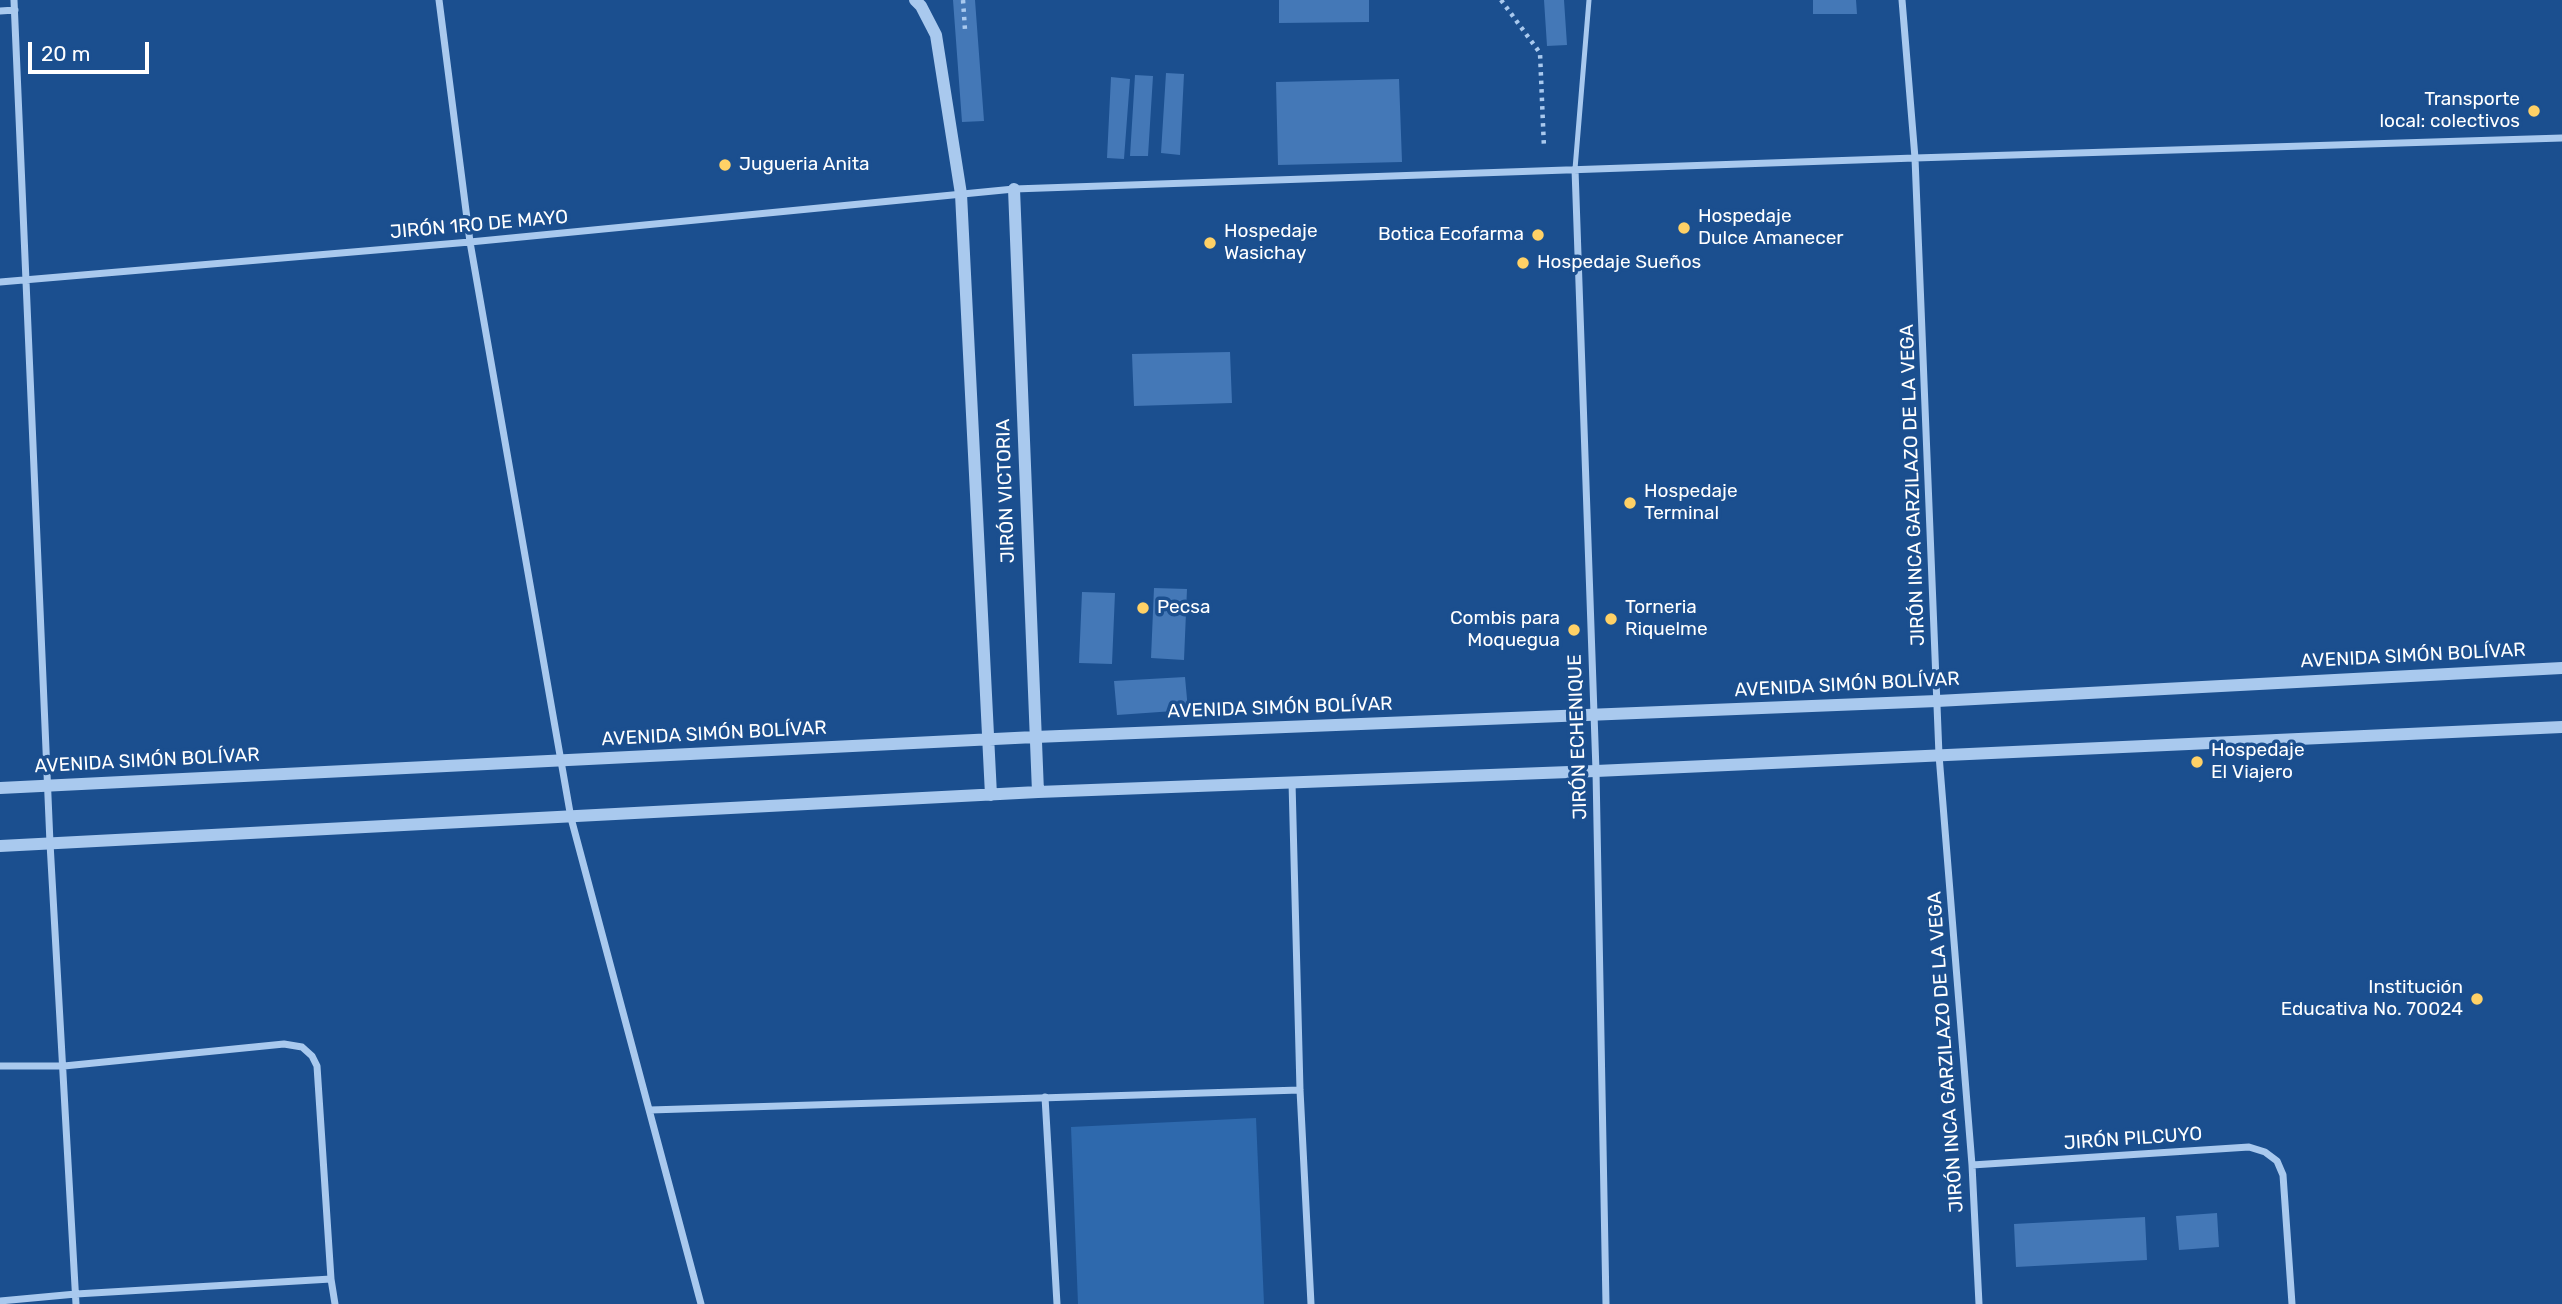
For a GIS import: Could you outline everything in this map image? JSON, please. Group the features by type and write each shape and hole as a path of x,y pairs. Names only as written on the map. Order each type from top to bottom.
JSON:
{"street":[{"path":"14,0 50,843 76,1304"},
{"path":"439,0 470,242 571,818 701,1304"},
{"name":"JIRÓN VICTORIA","path":"915,0 936,35 961,194 991,794"},
{"name":"JIRÓN INCA GARZILAZO DE LA VEGA","path":"1902,0 1916,158 1939,755 1972,1165 1979,1304"},
{"path":"0,11 15,10"},
{"name":"JIRÓN 1RO DE MAYO","path":"0,282 470,242 1014,188 2562,138"},
{"name":"JIRÓN ECHENIQUE","path":"1575,169 1596,771 1606,1304"},
{"name":"JIRÓN VICTORIA","path":"1014,188 1038,792"},
{"name":"AVENIDA SIMÓN BOLÍVAR","path":"0,788 989,739 1937,701 2562,667"},
{"path":"0,846 991,794 1596,771 2562,727"},
{"path":"1292,782 1300,1090 1311,1304"},
{"path":"0,1066 64,1066 284,1044 302,1047 312,1056 317,1066 331,1279 335,1304"},
{"path":"650,1110 1300,1090"},
{"path":"1045,1097 1057,1304"},
{"name":"JIRÓN PILCUYO","path":"1972,1165 2249,1147 2266,1152 2277,1161 2283,1175 2291,1304"},
{"path":"0,1301 331,1279"}],"lane":[{"path":"1575,169 1589,0"}],"path":[{"path":"1501,0 1540,53 1546,170"}],"shaded area":[{"path":"1256,1118 1264,1304 1078,1304 1071,1127"}],"building":[{"path":"953,0 975,0 984,121 962,122"},
{"path":"1279,0 1369,0 1369,22 1279,23"},
{"path":"1544,0 1564,0 1567,45 1547,46"},
{"path":"1813,0 1856,0 1857,14 1813,14"},
{"path":"1166,73 1184,74 1180,155 1161,153"},
{"path":"1135,75 1153,76 1148,156 1130,156"},
{"path":"1111,77 1130,79 1124,159 1107,158"},
{"path":"1399,79 1402,162 1278,165 1276,82"},
{"path":"1230,352 1232,403 1134,406 1132,354"},
{"path":"1154,588 1187,589 1184,660 1151,658"},
{"path":"1082,592 1115,593 1112,664 1079,663"},
{"path":"1185,677 1188,710 1117,715 1114,681"},
{"path":"2217,1213 2219,1247 2179,1250 2176,1216"},
{"path":"2145,1217 2147,1260 2016,1267 2014,1224"}],"place":[{"name":"Transporte local: colectivos","path":"2534,111"},
{"name":"Jugueria Anita","path":"725,165"},
{"name":"Hospedaje Dulce Amanecer","path":"1684,228"},
{"name":"Botica Ecofarma","path":"1538,235"},
{"name":"Hospedaje Wasichay","path":"1210,243"},
{"name":"Hospedaje Sueños","path":"1523,263"},
{"name":"Hospedaje Terminal","path":"1630,503"},
{"name":"Pecsa","path":"1143,608"},
{"name":"Torneria Riquelme","path":"1611,619"},
{"name":"Combis para Moquegua","path":"1574,630"},
{"name":"Hospedaje El Viajero","path":"2197,762"},
{"name":"Institución Educativa No. 70024","path":"2477,999"}]}
